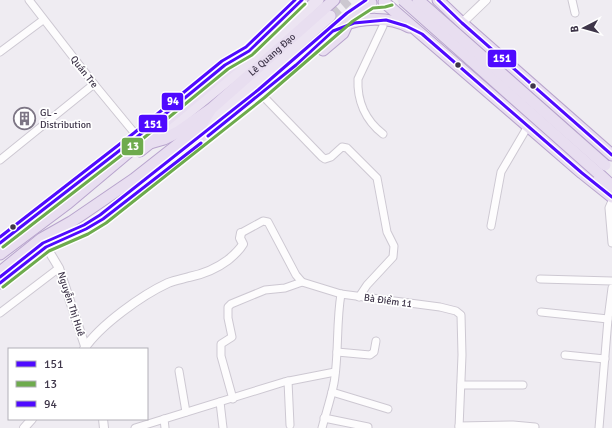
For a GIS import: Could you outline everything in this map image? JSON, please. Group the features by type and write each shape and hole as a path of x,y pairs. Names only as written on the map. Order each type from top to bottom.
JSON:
{"highway":[{"name":"Lê Quang Đạo","path":"0,243 143,140 164,139 178,132 211,109 334,0"},
{"path":"403,0 605,169"},
{"path":"418,0 605,169 612,186"},
{"name":"Lê Quang Đạo","path":"0,254 68,203 115,172 143,140 225,65 249,51 300,1"},
{"path":"366,2 387,1 422,34 582,173 612,197"},
{"name":"Lê Quang Đạo","path":"0,283 44,243 86,229 103,219 261,94 343,26 366,2"},
{"path":"422,34 425,23 442,4 612,155"},
{"path":"343,26 366,21 386,20 406,26 422,34"},
{"path":"343,26 362,28 383,26 393,28 411,36 422,34"},
{"name":"Lê Quang Đạo","path":"0,272 44,243 134,179 200,127 211,109"},
{"path":"97,205 129,199"}],"main road":[{"path":"143,140 237,73 318,0"},
{"path":"200,127 266,73 330,16"}],"street":[{"name":"Quán Tre","path":"29,0 94,84 143,140"},
{"path":"462,23 486,0"},
{"path":"572,0 575,13"},
{"path":"0,52 43,20"},
{"path":"383,26 358,79 360,103 363,110 375,128 383,134"},
{"path":"0,160 94,84"},
{"path":"261,94 322,157 325,159 331,157 342,147 347,148 377,178 387,232 394,246 393,257 367,285 359,297"},
{"path":"491,226 501,172 528,126"},
{"path":"612,201 609,208 612,243"},
{"path":"85,348 93,336 149,292 170,282 198,275 216,268 239,251 243,244 240,238 241,233 262,220 268,222 296,275 302,282 284,288 265,290 230,304 228,307 228,318 232,337 221,344 221,356 233,399"},
{"name":"Nguyễn Thị Huê","path":"44,243 59,268 85,348"},
{"path":"0,313 59,268"},
{"path":"540,279 612,281"},
{"name":"Bà Điểm 11","path":"302,282 341,294 440,307 456,311 461,315 461,385 459,427"},
{"path":"599,428 612,289"},
{"path":"322,428 332,392 335,372 338,314 341,294"},
{"path":"541,312 608,319"},
{"path":"337,352 370,355 374,352 376,341"},
{"path":"565,354 605,359"},
{"path":"179,371 186,412"},
{"path":"135,428 288,381 335,372"},
{"path":"288,381 290,425"},
{"path":"461,385 523,385"},
{"path":"332,392 388,409"},
{"path":"220,402 223,428"},
{"path":"324,418 368,428"},
{"path":"24,428 31,420"},
{"path":"164,420 165,428"},
{"path":"459,427 513,425 535,427"}],"tunnel":[{"path":"330,16 348,0"}],"transit line":[{"name":"94","path":"0,237 134,133 222,61 246,47 295,0"},
{"name":"151","path":"0,243 137,137 225,65 249,51 302,0"},
{"name":"94","path":"0,277 43,243 84,225 100,215 258,90 347,13 366,0"},
{"name":"151","path":"438,0 462,23 612,155"},
{"name":"13","path":"3,247 140,141 228,69 252,55 305,4"},
{"name":"13","path":"3,287 49,251 88,234 106,223 264,98 353,21 373,8 392,5"},
{"name":"151","path":"208,136 296,65 333,31 354,23 386,20 406,26 422,34 582,173 612,197"},
{"name":"151","path":"0,283 46,247 86,229 103,219 201,143"}],"place":[{"name":"GL - Distribution","path":"25,119"}]}
